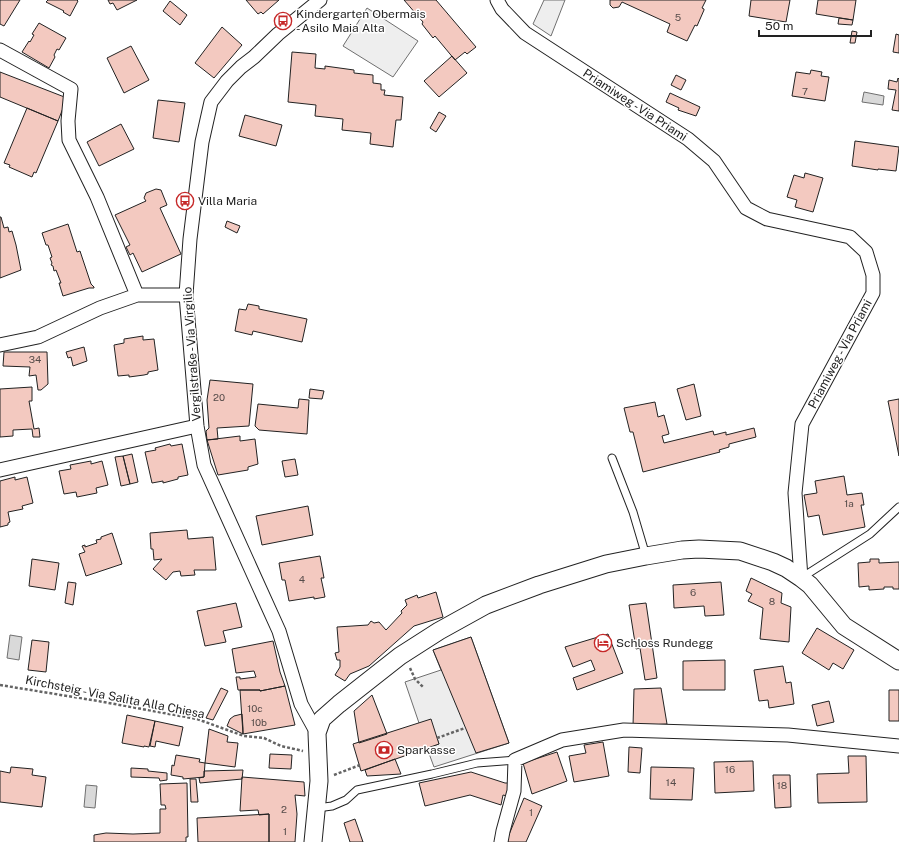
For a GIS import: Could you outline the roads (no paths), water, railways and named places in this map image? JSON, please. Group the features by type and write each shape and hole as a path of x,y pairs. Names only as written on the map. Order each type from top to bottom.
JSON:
{"street":[{"name":"Vergilstraße - Via Virgilio","path":"317,733 301,704 279,630 204,465 196,426 186,295 190,239 202,142 211,102 227,81 241,67 278,34 320,0"},
{"name":"Priamiweg - Via Priami","path":"497,0 502,9 525,33 688,139 714,161 746,208 767,219 850,237 866,252 873,275 873,293 802,424 795,493 801,578"},
{"path":"0,50 71,89 68,121 69,140 97,197 136,295"},
{"path":"0,345 38,337 100,308 136,295 186,295"},
{"path":"0,470 196,426"},
{"path":"313,842 319,781 317,733 326,714 400,656 439,631 486,605 539,584 606,564 682,550 699,549 740,551 773,562 786,568 801,578 810,585 844,626 899,661"},
{"path":"502,842 503,831 514,791 515,760 562,740 624,730 788,735 899,746"}],"lane":[{"path":"612,458 634,512 646,556"},
{"path":"801,578 870,534 899,507"},
{"path":"317,808 332,806 346,800 357,790 477,763 515,760"}],"place":[{"name":"Kindergarten Obermais - Asilo Maia Alta","path":"283,21"},
{"name":"Villa Maria","path":"185,201"},
{"name":"Schloss Rundegg","path":"603,643"},
{"name":"Sparkasse","path":"384,750"}]}
